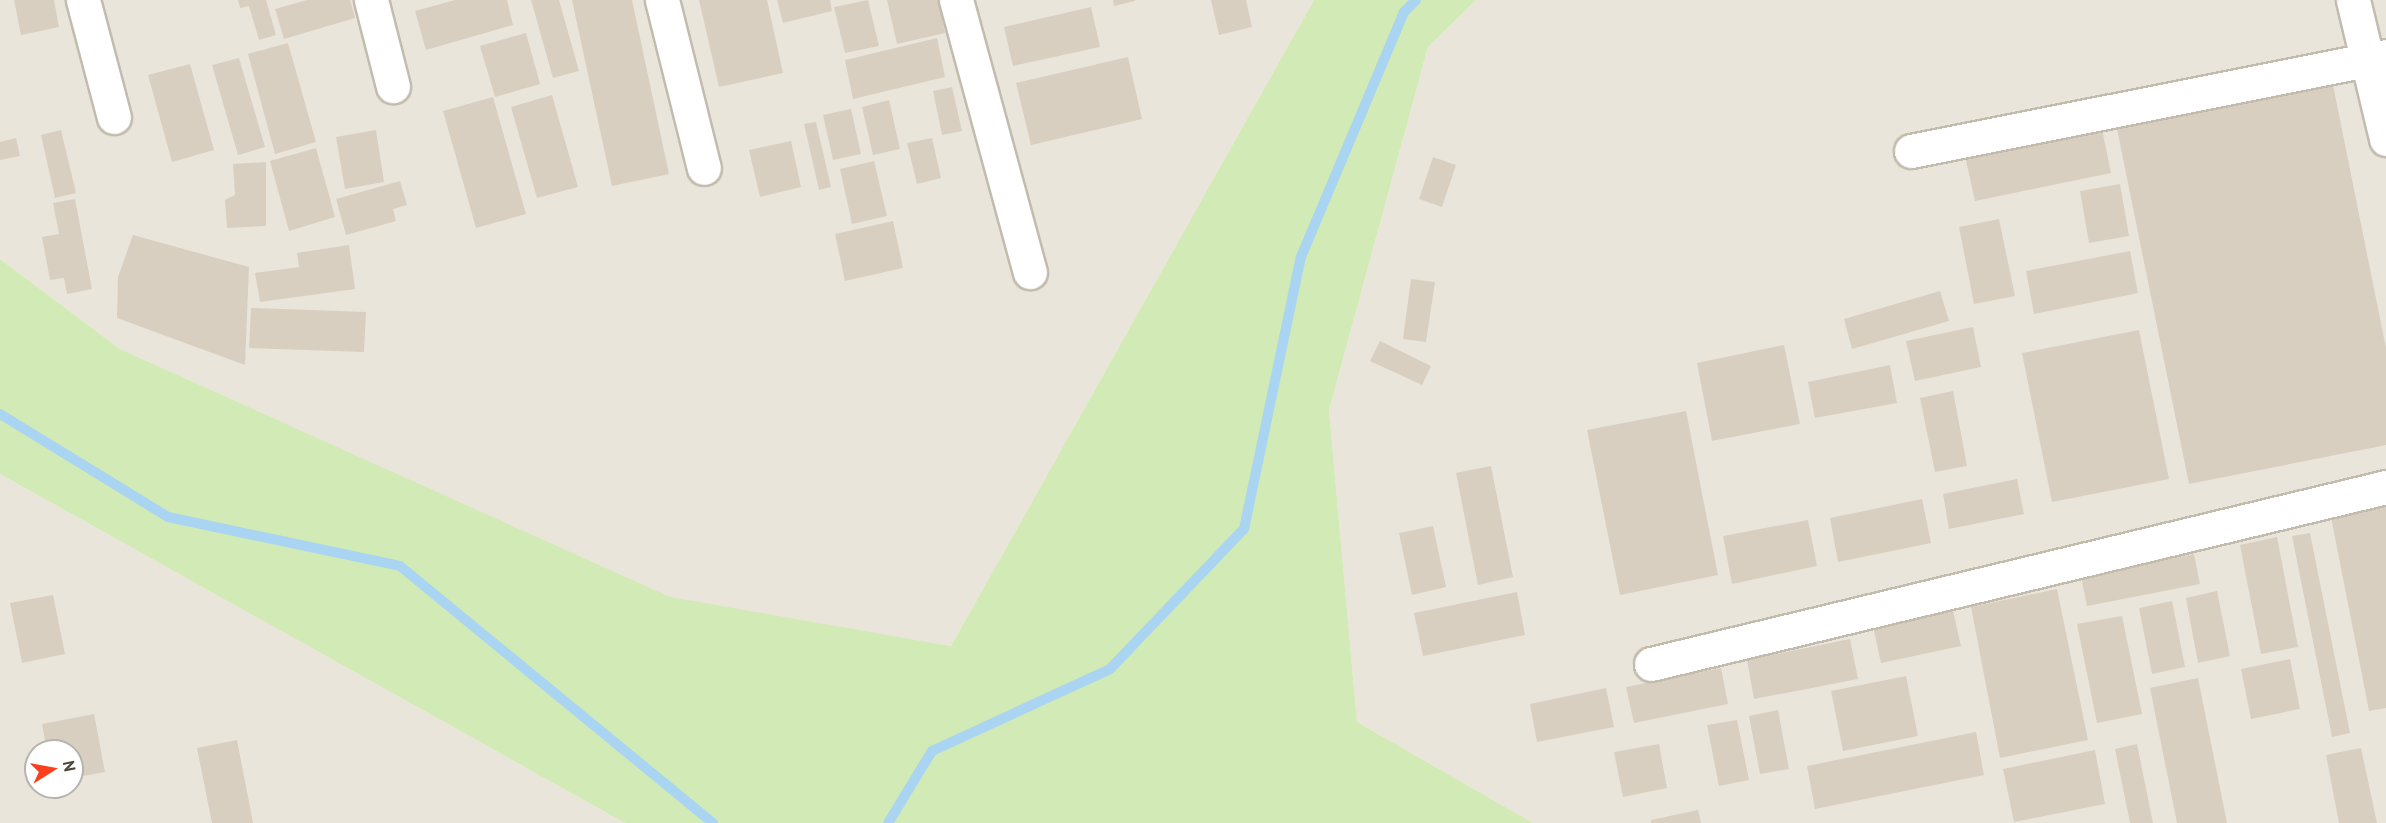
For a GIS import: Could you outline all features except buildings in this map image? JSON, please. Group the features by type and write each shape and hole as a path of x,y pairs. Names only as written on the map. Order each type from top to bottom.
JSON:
{"street":[{"path":"83,0 114,117"},
{"path":"371,0 393,86"},
{"path":"662,0 704,168"},
{"path":"956,0 1030,272"},
{"path":"2353,0 2376,58 2386,139"},
{"path":"1911,151 2376,58"},
{"path":"1651,664 2386,488"}],"shaded area":[{"path":"0,0 1314,0 951,646 670,598 120,349 0,259"},
{"path":"1476,0 2386,0 2386,823 1533,823 1357,722 1329,410 1428,47"},
{"path":"0,474 625,823 0,823"}],"green space":[{"path":"1314,0 1476,0 1428,47 1329,410 1357,722 1533,823 625,823 0,474 0,259 120,349 670,597 951,646"}],"waterway":[{"path":"888,823 932,751 1110,669 1244,529 1301,257 1404,12 1416,0"},
{"path":"0,414 168,517 400,566 713,823"}]}
